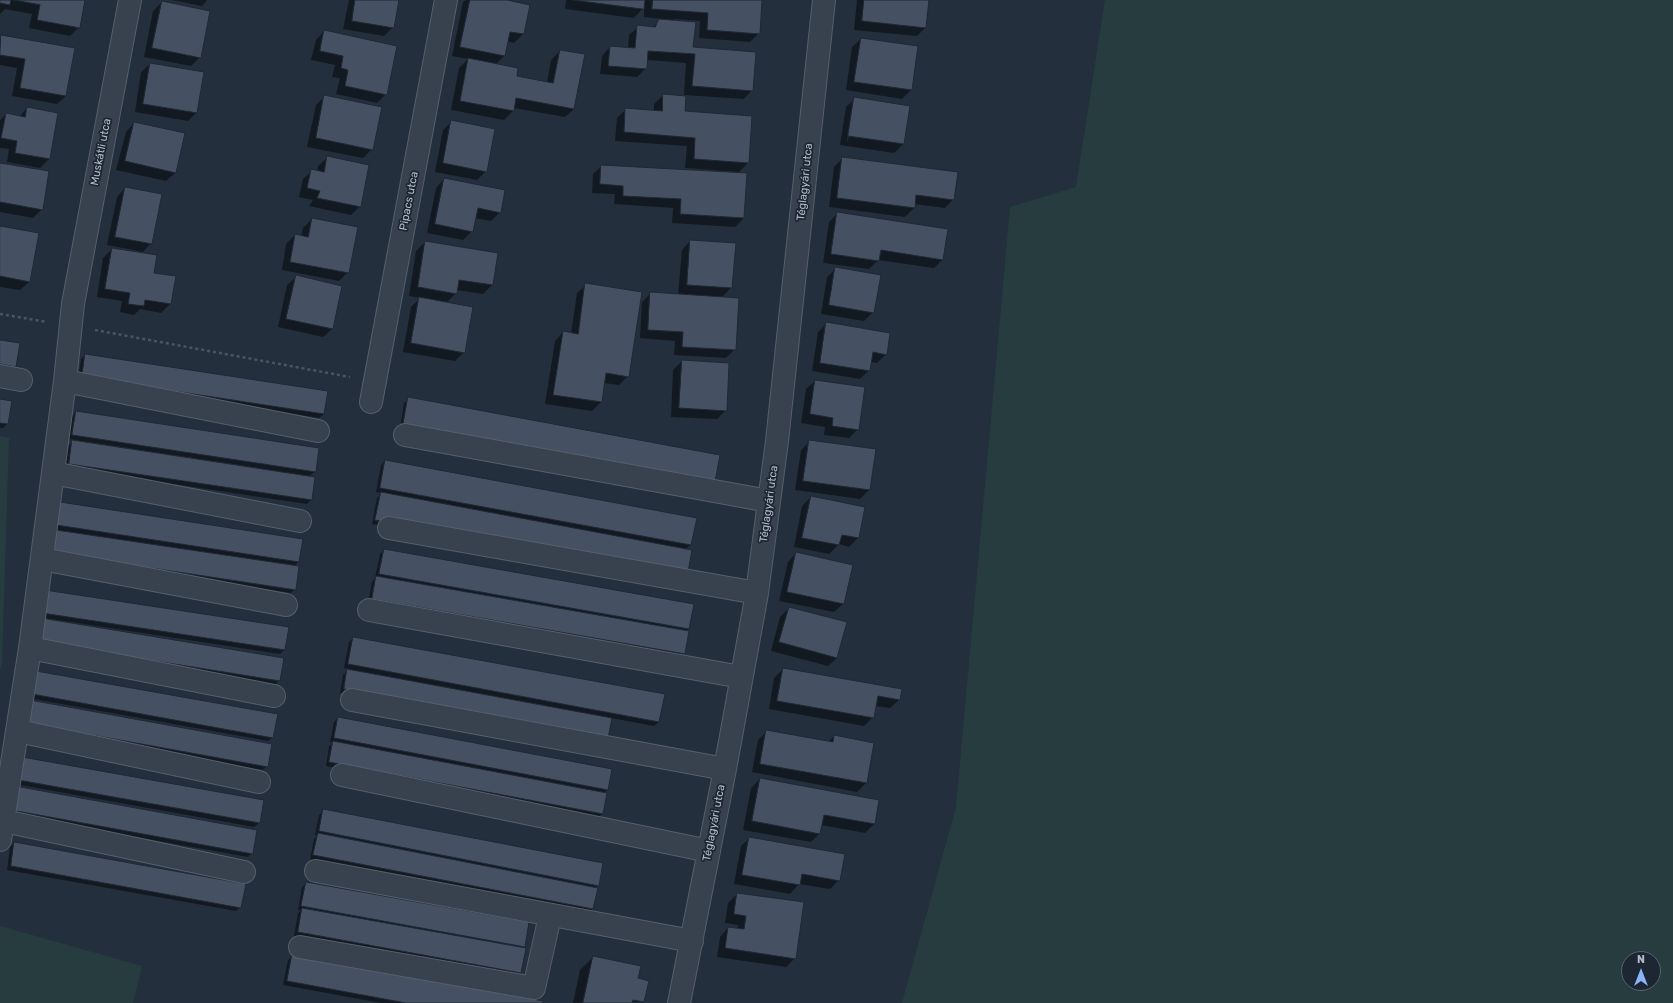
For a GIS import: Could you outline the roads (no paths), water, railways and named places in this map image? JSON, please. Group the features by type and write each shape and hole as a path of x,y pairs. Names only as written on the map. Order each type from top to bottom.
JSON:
{"street":[{"name":"Muskátli utca","path":"2,830 30,648 65,381 73,304 130,0"},
{"name":"Pipacs utca","path":"373,391 446,0"},
{"name":"Téglagyári utca","path":"679,1003 725,770 756,593 778,433 824,0"},
{"path":"0,376 21,380"},
{"path":"65,381 318,431"},
{"path":"406,436 769,501"},
{"path":"53,473 300,521"},
{"path":"389,528 756,593"},
{"path":"42,559 286,605"},
{"path":"369,610 741,677"},
{"path":"30,648 274,696"},
{"path":"352,700 725,770"},
{"path":"18,731 259,782"},
{"path":"342,775 709,851"},
{"path":"2,830 244,872"},
{"path":"316,870 550,916 692,941"},
{"path":"300,947 534,988 550,916"}]}
